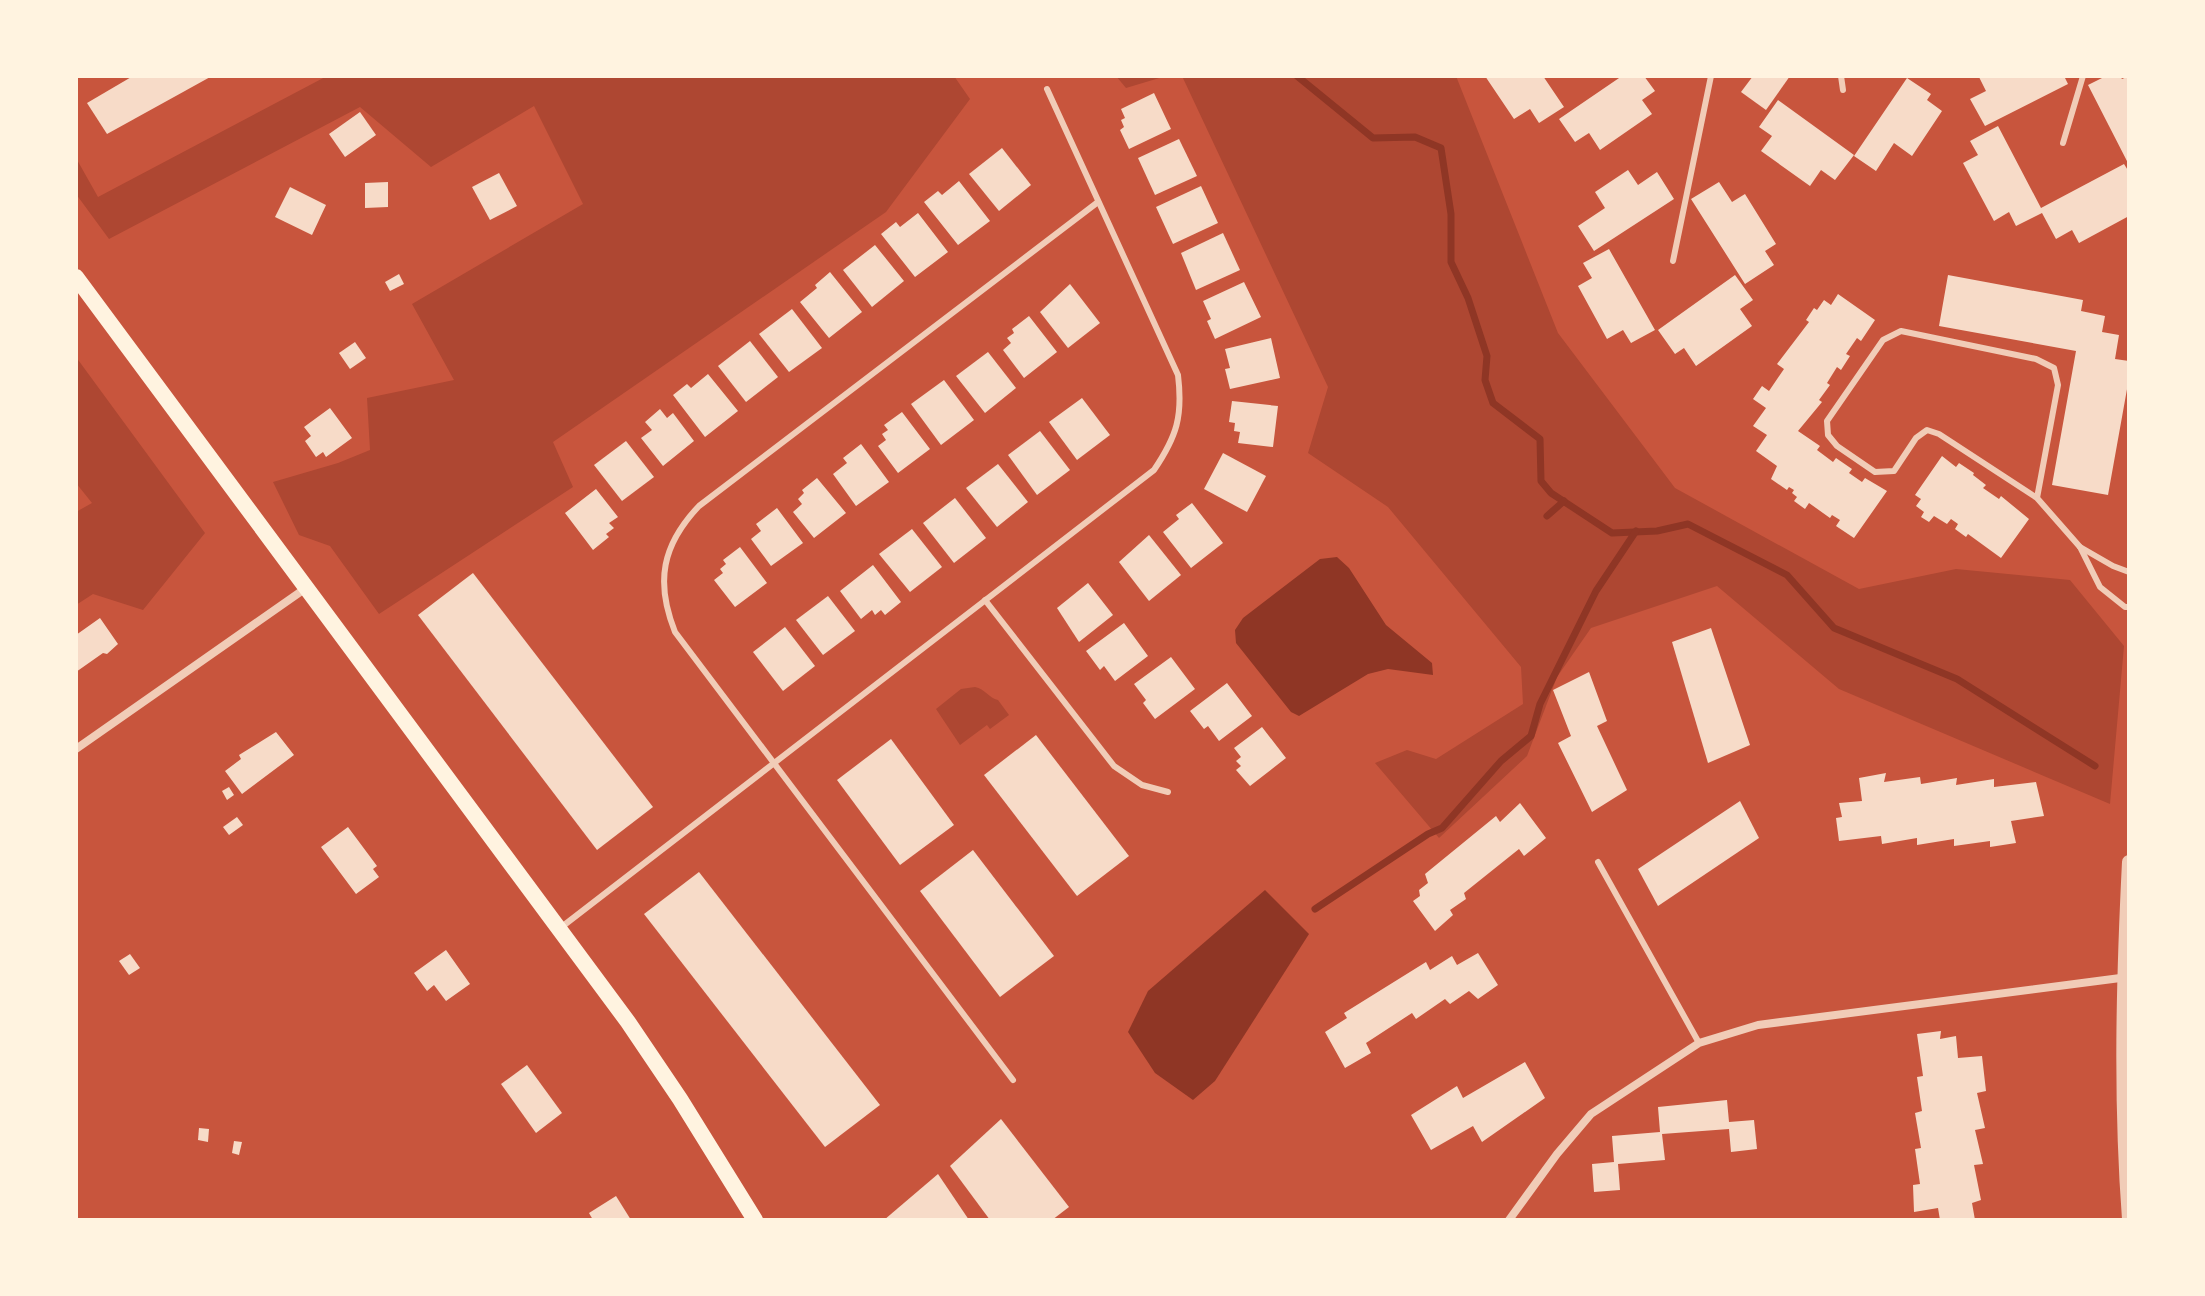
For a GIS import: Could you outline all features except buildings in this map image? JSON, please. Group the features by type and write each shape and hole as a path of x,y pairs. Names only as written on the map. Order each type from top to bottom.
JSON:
{"main road":[{"path":"76,277 628,1022 755,1220"}],"street":[{"path":"76,749 306,588"},
{"path":"2129,862 2125,1170 2129,1219"},
{"path":"1509,1220 1557,1154 1591,1114 1699,1043 1758,1025 2126,977"}],"lane":[{"path":"1673,261 1711,76"},
{"path":"1841,76 1843,90"},
{"path":"2063,143 2083,76"},
{"path":"559,929 1154,470 1172,443 1181,402 1178,375 1047,89"},
{"path":"1013,1080 675,632 667,611 664,567 671,544 683,523 699,506 1098,202"},
{"path":"2037,498 2058,385 2054,368 2036,359 1901,331 1883,340 1827,421 1828,435 1837,446 1875,472 1894,471 1916,438 1927,430 1939,434 2037,498 2080,547 2100,587 2129,607"},
{"path":"2080,547 2129,572"},
{"path":"985,600 1114,766 1142,785 1168,792"},
{"path":"1598,862 1699,1043"}],"shaded area":[{"path":"327,76 954,76 970,99 886,212 553,442 573,487 379,614 330,546 299,535 273,482 370,450 367,398 454,380 412,304 583,204 534,106 431,167 360,107 109,239 76,194 76,158 98,197"},
{"path":"1116,76 1166,76 1126,88"},
{"path":"1182,76 1456,76 1558,333 1675,488 1859,589 1956,569 2070,580 2124,646 2110,804 1839,689 1717,586 1591,628 1557,677 1527,756 1439,838 1375,763 1407,750 1436,759 1523,704 1521,667 1388,507 1308,453 1328,387"},
{"path":"76,357 205,533 143,610 93,594 76,605 76,512 92,503 76,483"},
{"path":"1337,557 1349,568 1386,625 1432,663 1433,675 1388,669 1368,674 1299,716 1291,712 1236,643 1235,630 1243,618 1320,559"},
{"path":"975,687 998,700 1009,715 990,729 987,725 960,745 936,709 961,689"},
{"path":"1265,890 1309,934 1215,1081 1193,1100 1155,1073 1128,1032 1148,991"}],"waterway":[{"path":"1297,76 1373,138 1415,137 1441,148 1451,214 1451,262 1468,298 1487,356 1485,380 1493,403 1540,439 1541,481 1551,493 1612,533 1657,531 1688,524 1787,575 1834,628 1957,679 2095,766"},
{"path":"1547,516 1564,501"},
{"path":"1315,909 1428,834 1442,828 1501,761 1531,736 1540,704 1596,591 1636,531"}]}
